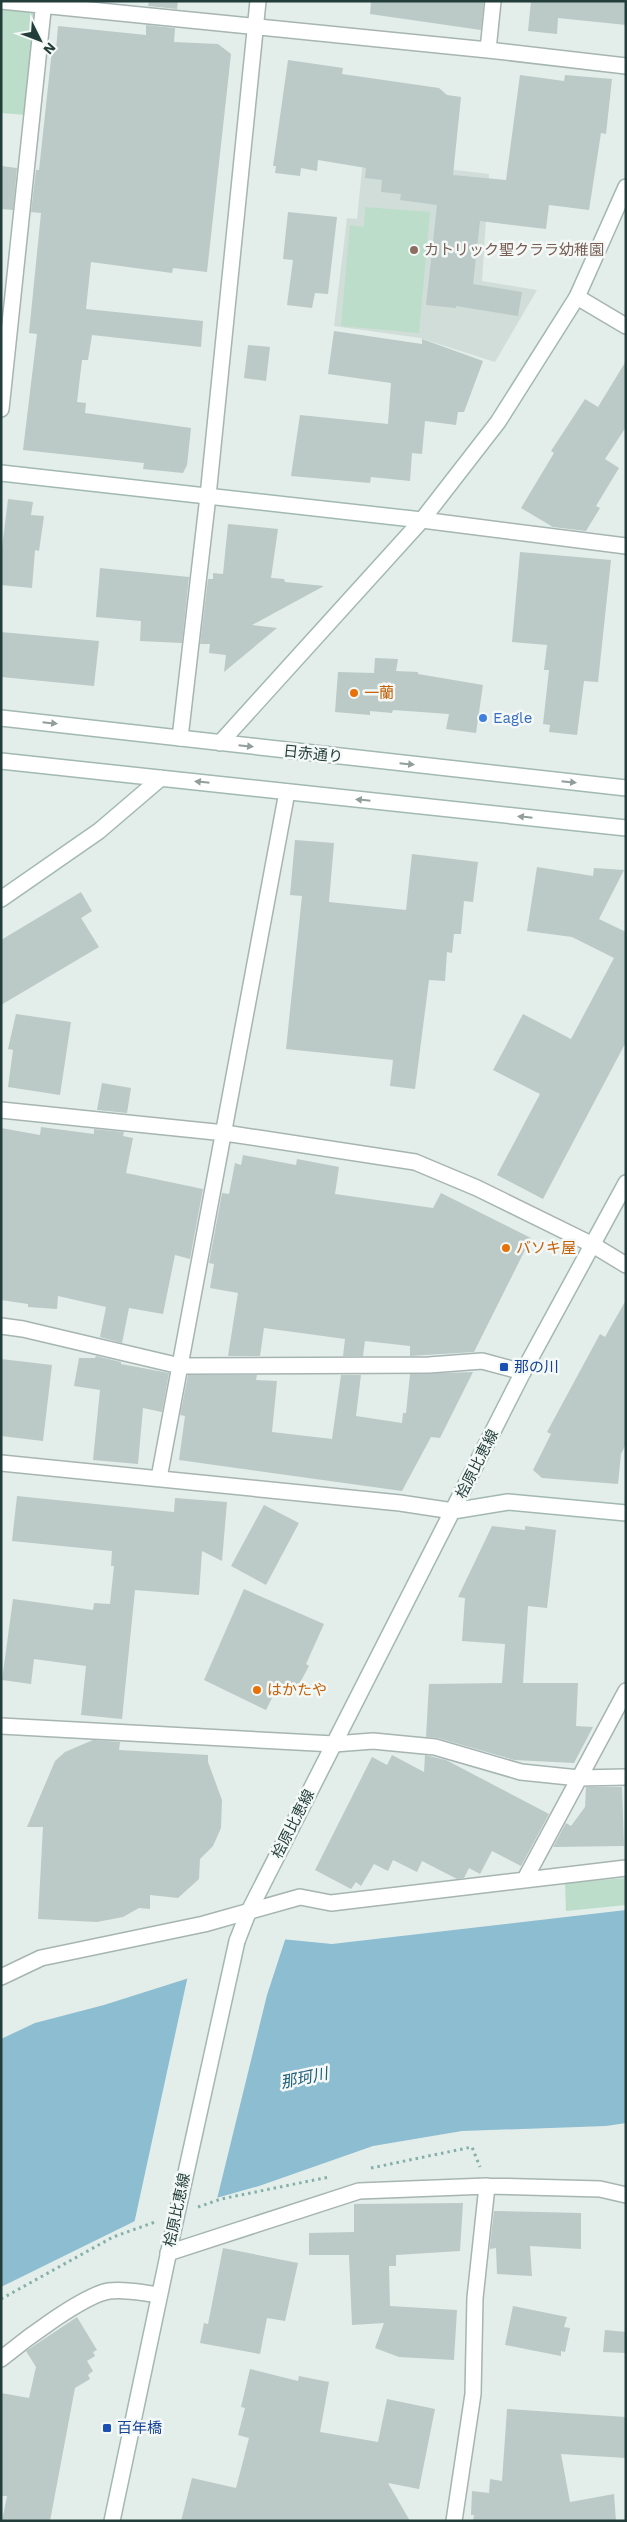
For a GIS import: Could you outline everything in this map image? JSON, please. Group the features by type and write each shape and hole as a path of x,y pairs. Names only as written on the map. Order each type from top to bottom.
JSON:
{"street":[{"path":"1,1 488,50 626,66"},
{"path":"180,738 208,496 258,1"},
{"path":"488,50 493,1"},
{"path":"1,409 44,4"},
{"path":"220,743 422,520 498,422 577,297 626,187"},
{"path":"577,297 626,326"},
{"path":"1,473 422,520 626,546"},
{"name":"日赤通り","path":"1,718 626,788"},
{"path":"1,761 626,828"},
{"path":"1,899 99,831 161,778"},
{"path":"159,1478 287,792"},
{"path":"1,1110 225,1132 415,1162 477,1188 593,1246 626,1265"},
{"name":"桧原比恵線","path":"112,2521 168,2253 237,1941 248,1913 523,1372 626,1183"},
{"path":"1,1326 180,1366 429,1365 482,1361 523,1372"},
{"path":"1,1463 400,1503 453,1511 508,1502 626,1513"},
{"path":"525,1879 626,1691"},
{"path":"1,1726 334,1744 373,1741 435,1747 521,1772 580,1778 626,1777"},
{"path":"1,1978 41,1958 248,1913 300,1897 331,1903 626,1868"},
{"path":"454,2521 473,2394 475,2298 488,2186"},
{"path":"168,2253 359,2191 488,2186 600,2190 626,2195"},
{"path":"1,2359 27,2337 95,2296 124,2290 159,2295"}],"path":[{"path":"364,2170 472,2147"},
{"path":"194,2208 221,2199 335,2176"},
{"path":"1,2298 113,2237 158,2221"}],"shaded area":[{"name":"カトリック聖クララ幼稚園","path":"363,159 489,174 482,281 537,290 495,362 420,338 334,326 347,218 357,219"}],"green space":[{"path":"1,6 40,9 26,115 1,113"},
{"path":"365,207 430,212 419,333 341,326 350,225 364,227"},
{"path":"626,1878 626,1905 566,1911 565,1883"}],"water":[{"name":"那珂川","path":"626,1910 626,2123 606,2126 462,2131 373,2146 259,2186 135,2221 1,2287 1,2039 35,2023 104,2005 186,1979 281,1939 332,1944"}],"pier":[{"path":"280,1936 286,1937 267,1995 217,2199 134,2224 188,1975"}],"building":[{"path":"149,1 178,1 177,9 148,6"},
{"path":"371,1 484,1 481,30 370,14"},
{"path":"531,1 626,1 626,25 558,18 557,34 528,31"},
{"path":"146,25 175,28 174,42 218,44 231,54 207,272 173,268 172,273 91,262 86,309 203,321 201,347 92,335 88,360 82,360 77,402 86,403 85,413 191,428 187,465 183,473 143,469 144,463 23,450 37,334 29,333 41,213 31,212 36,170 39,170 52,50 56,50 58,26 146,35"},
{"path":"288,60 343,68 342,74 439,88 447,95 461,97 453,175 506,180 520,75 564,81 565,75 612,79 606,134 601,133 589,210 549,205 546,229 480,221 473,284 522,292 518,316 456,306 456,308 426,305 437,205 400,200 401,194 381,192 382,180 365,178 366,168 318,160 317,171 301,168 300,176 275,173 276,166 273,166"},
{"path":"1,166 17,168 13,210 1,209"},
{"path":"288,212 337,217 328,294 315,293 312,308 287,305 293,260 283,259"},
{"path":"334,331 422,344 422,339 483,361 464,412 458,412 456,425 425,421 422,454 412,453 410,481 371,477 370,483 291,476 300,415 388,424 391,383 328,374"},
{"path":"248,345 270,347 266,381 244,378"},
{"path":"626,361 626,427 605,459 619,468 596,506 600,508 586,531 553,527 521,508 554,453 551,451 585,399 598,407"},
{"path":"8,499 33,502 31,515 44,516 39,551 35,550 32,588 1,585 1,556"},
{"path":"228,524 278,529 271,578 284,579 285,582 324,586 252,625 277,628 224,672 226,655 209,653 210,644 200,644 208,579 213,579 213,573 223,574"},
{"path":"520,552 611,560 598,682 584,681 577,735 549,732 550,725 543,724 549,670 544,670 547,645 512,642"},
{"path":"100,568 189,577 182,643 140,641 141,621 96,617"},
{"path":"1,632 99,641 94,686 1,677"},
{"path":"375,658 398,659 396,671 418,672 418,674 483,685 476,733 446,729 449,714 393,710 392,713 370,711 370,715 335,712 338,672 374,673"},
{"path":"295,840 334,843 329,902 406,910 412,854 478,862 473,902 464,901 461,934 454,934 452,953 447,952 445,981 429,980 415,1089 390,1086 393,1060 286,1049 302,896 290,895"},
{"path":"537,867 593,876 594,868 624,870 599,919 626,932 626,1042 543,1199 497,1175 540,1094 493,1070 523,1014 571,1039 614,958 572,937 527,931"},
{"path":"81,892 92,911 81,918 99,947 1,1005 1,940"},
{"path":"16,1014 71,1022 60,1095 8,1087 13,1050 8,1049"},
{"path":"102,1083 131,1088 127,1113 97,1110"},
{"path":"41,1127 94,1134 94,1129 124,1132 123,1136 133,1138 126,1173 203,1189 190,1259 175,1255 163,1314 129,1308 122,1343 100,1337 106,1307 58,1296 57,1309 28,1307 28,1304 1,1300 1,1128 40,1135"},
{"path":"243,1155 296,1165 297,1159 339,1167 335,1194 433,1208 441,1193 531,1238 474,1352 410,1356 410,1346 365,1341 363,1356 343,1356 345,1339 264,1328 260,1356 228,1356 238,1293 210,1288 214,1264 209,1263 222,1193 229,1194 235,1163 241,1165"},
{"path":"626,1300 626,1444 621,1454 618,1484 542,1478 533,1470 551,1434 547,1432 600,1334 605,1337"},
{"path":"96,1356 121,1362 121,1364 169,1373 162,1412 143,1408 138,1464 93,1460 100,1390 74,1386 79,1358 95,1358"},
{"path":"1,1359 52,1365 43,1441 1,1436"},
{"path":"473,1372 440,1438 431,1437 402,1491 179,1460 185,1416 180,1415 188,1375 257,1375 256,1380 277,1381 272,1432 332,1439 341,1375 361,1375 356,1416 402,1423 403,1413 406,1413 410,1374"},
{"path":"17,1496 174,1512 175,1498 227,1502 222,1561 202,1551 199,1595 135,1590 122,1719 81,1715 86,1666 34,1659 31,1684 2,1680 13,1599 93,1610 94,1603 110,1604 114,1566 111,1566 112,1551 12,1541"},
{"path":"264,1505 299,1523 266,1585 231,1566"},
{"path":"492,1526 525,1530 525,1526 556,1530 547,1608 528,1606 523,1683 578,1683 576,1726 593,1727 574,1763 514,1760 438,1738 426,1737 429,1684 502,1683 505,1644 462,1641 465,1598 458,1597"},
{"path":"244,1589 324,1624 306,1664 309,1666 295,1692 279,1684 266,1710 204,1680"},
{"path":"93,1740 120,1742 119,1750 208,1755 208,1762 222,1800 221,1828 213,1846 200,1859 199,1879 178,1898 150,1895 150,1909 139,1908 123,1917 97,1922 38,1919 43,1827 27,1827 55,1761 65,1752"},
{"path":"392,1755 424,1772 425,1755 446,1760 549,1814 521,1866 492,1851 480,1874 469,1868 464,1878 457,1879 422,1861 417,1872 393,1860 388,1871 374,1864 361,1886 356,1882 351,1889 315,1870 372,1757 387,1765"},
{"path":"586,1787 622,1787 624,1846 553,1847 566,1823 571,1826 585,1807"},
{"path":"463,2203 460,2251 396,2255 396,2266 389,2266 390,2306 457,2310 454,2360 399,2357 375,2348 384,2323 352,2325 349,2255 309,2255 309,2233 354,2232 354,2204"},
{"path":"494,2211 581,2213 581,2249 530,2246 532,2276 497,2274 496,2248 490,2249"},
{"path":"223,2248 298,2263 285,2321 267,2318 260,2354 200,2343 204,2323 208,2324"},
{"path":"513,2306 567,2317 564,2327 570,2328 565,2352 561,2351 561,2356 505,2345"},
{"path":"77,2317 97,2350 93,2352 95,2356 87,2361 93,2371 88,2375 90,2379 75,2388 50,2521 2,2521 7,2496 1,2496 1,2393 29,2398 36,2367 26,2351"},
{"path":"605,2330 626,2332 626,2353 603,2352"},
{"path":"250,2369 298,2381 299,2376 329,2382 320,2432 378,2442 387,2399 435,2409 419,2489 388,2483 410,2521 181,2521 192,2478 236,2488 249,2438 238,2435 245,2408 241,2407"},
{"path":"507,2409 626,2417 626,2458 561,2454 570,2502 614,2494 616,2521 473,2521 474,2515 471,2515 472,2491 489,2493 490,2479 502,2481"}],"place":[{"name":"カトリック聖クララ幼稚園","path":"414,250"},
{"name":"一蘭","path":"354,693"},
{"name":"Eagle","path":"483,718"},
{"name":"バソキ屋","path":"506,1248"},
{"name":"那の川","path":"504,1367"},
{"name":"はかたや","path":"257,1690"},
{"name":"百年橋","path":"107,2428"}]}
